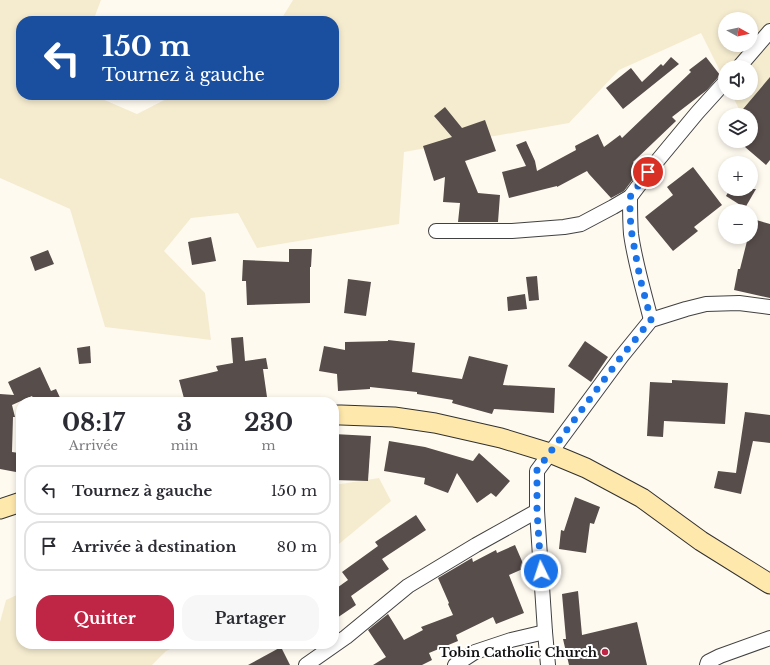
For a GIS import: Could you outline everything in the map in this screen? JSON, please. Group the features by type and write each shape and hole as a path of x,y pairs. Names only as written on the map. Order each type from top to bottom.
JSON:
{"main road":[{"path":"339,415 394,418 435,423 501,438 550,453 586,468 642,498 701,541 770,584"},
{"path":"0,509 16,504"}],"street":[{"path":"745,60 770,31"},
{"path":"436,231 512,231 564,228 581,224 613,208 630,197 658,160 718,90"},
{"path":"630,197 632,235 640,278 651,320"},
{"path":"548,665 537,511 537,470 621,357 651,320 706,304 739,303 770,307"},
{"path":"339,642 408,586 476,545 537,511"},
{"path":"455,665 475,652 511,640 545,632"},
{"path":"707,665 708,662 720,656 770,638"},
{"path":"306,665 329,649"}],"shaded area":[{"path":"0,0 101,0 95,16 16,16 16,100 105,100 137,114 164,100 339,100 339,16 283,16 293,0 770,0 770,126 758,119 758,108 738,108 734,100 758,100 758,60 718,60 718,67 701,33 619,70 569,123 404,152 399,224 257,248 238,213 191,218 164,251 205,293 211,340 105,327 70,209 0,178"},
{"path":"379,478 391,501 339,544 339,484"},
{"path":"16,595 16,649 170,649 166,651 152,665 0,665 0,622 6,600"}],"building":[{"path":"671,57 679,64 623,109 606,88 631,68 642,82 661,64 663,66"},
{"path":"706,57 718,72 718,77 707,90 672,117 676,121 633,162 640,170 624,191 611,198 587,171 557,187 509,198 502,172 526,166 516,145 526,141 535,161 537,171 576,150 575,146 598,134 604,147 620,135 622,138 691,72 689,70"},
{"path":"770,77 770,160 766,165 758,158 758,156 756,156 746,148 758,148 758,108 744,108 751,100 758,100 758,91"},
{"path":"445,107 462,128 485,120 496,151 465,161 478,193 500,195 498,222 458,222 460,203 443,202 445,177 434,181 423,146 452,137 434,116"},
{"path":"693,167 721,204 718,204 718,208 694,227 698,231 673,251 645,217 673,195 667,187"},
{"path":"726,196 752,196 747,204 739,204"},
{"path":"758,220 770,224 770,298 734,290 738,269 740,269 746,244 758,244"},
{"path":"211,237 216,261 192,265 188,242"},
{"path":"289,249 312,249 310,267 310,303 247,305 246,281 242,281 243,260 289,262"},
{"path":"48,250 54,264 35,271 30,257"},
{"path":"537,276 539,300 529,301 526,277"},
{"path":"348,279 371,282 366,316 344,313"},
{"path":"525,294 527,309 508,311 507,297"},
{"path":"243,337 245,361 266,358 268,369 263,369 267,397 184,397 179,380 218,371 216,366 233,363 231,338"},
{"path":"388,340 415,343 412,372 462,379 469,356 508,365 503,385 555,388 554,413 494,409 492,414 452,403 453,400 417,394 417,392 370,387 370,389 338,391 337,374 319,371 324,346 345,350 345,342"},
{"path":"585,341 608,357 591,382 568,366"},
{"path":"90,346 91,363 79,364 77,348"},
{"path":"40,367 51,391 56,389 60,397 16,397 16,403 12,405 15,417 13,417 12,452 16,453 16,472 0,469 0,394 14,395 8,382"},
{"path":"672,380 728,383 725,424 664,421 663,437 647,436 650,382 672,383"},
{"path":"745,412 770,415 770,443 753,441 741,494 714,488 718,471 736,473"},
{"path":"339,434 371,436 368,481 339,480"},
{"path":"389,441 425,447 473,461 479,453 510,481 496,497 491,493 477,503 457,473 448,493 424,484 425,478 384,471"},
{"path":"575,497 600,507 594,524 590,523 586,553 559,549 561,530 564,531"},
{"path":"416,515 426,530 382,559 389,569 351,596 356,605 339,617 339,586 348,580 342,572 378,546 375,542"},
{"path":"515,545 525,568 509,575 524,613 496,624 493,617 456,635 458,641 429,653 432,660 422,665 373,665 386,657 368,630 388,614 404,640 423,630 421,627 453,615 438,578 472,558 473,562 496,550 497,553"},
{"name":"Tobin Catholic Church","path":"578,591 582,635 637,622 647,665 569,665 563,639 566,639 562,594"},
{"path":"277,649 282,649 290,665 248,665"}],"place":[{"name":"Tobin Catholic Church","path":"605,652"}],"route":[{"path":"541,571 537,511 537,470 621,357 651,320 640,278 630,216 630,197 648,172"}]}
